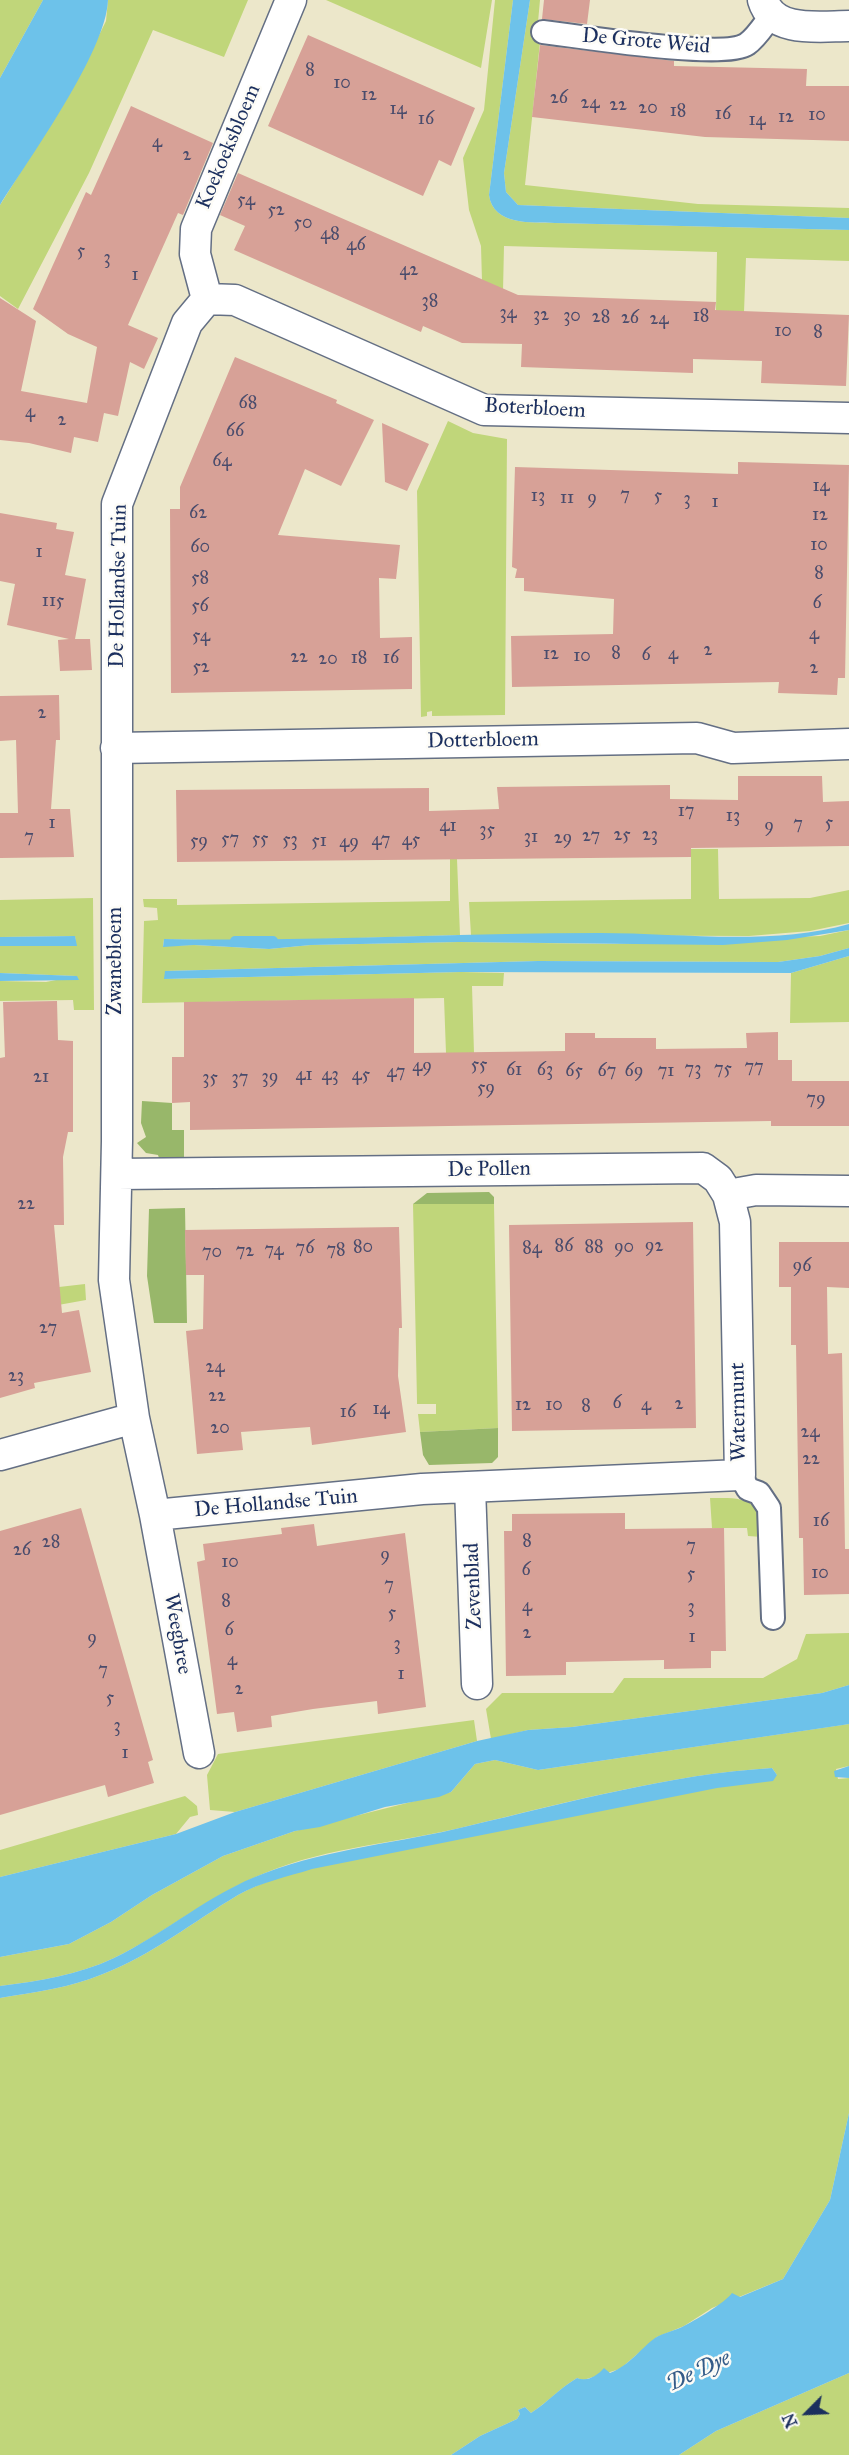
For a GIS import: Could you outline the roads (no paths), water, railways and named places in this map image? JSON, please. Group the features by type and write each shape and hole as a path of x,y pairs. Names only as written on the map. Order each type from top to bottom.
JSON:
{"street":[{"name":"Koekoeksbloem","path":"207,299 195,254 196,229 291,0"},
{"name":"De Grote Weid","path":"543,32 697,49 734,49 747,45 767,8 791,25 849,26"},
{"name":"Boterbloem","path":"207,299 235,300 484,410 849,418"},
{"name":"De Hollandse Tuin","path":"116,748 117,504 187,323 207,299"},
{"name":"Dotterbloem","path":"116,748 697,738 733,748 849,744"},
{"name":"Zwanebloem","path":"116,748 117,1174"},
{"name":"De Pollen","path":"117,1174 703,1168 718,1179 728,1195"},
{"path":"117,1174 114,1280 134,1418 155,1515"},
{"path":"728,1195 756,1190 849,1191"},
{"name":"Watermunt","path":"728,1195 735,1222 740,1475 748,1489 759,1493 769,1508 773,1618"},
{"path":"0,1455 134,1418"},
{"name":"De Hollandse Tuin","path":"155,1515 422,1489 740,1475"},
{"name":"Zevenblad","path":"470,1487 477,1684"},
{"name":"Weegbree","path":"155,1515 199,1753"}],"water":[{"path":"43,0 108,0 104,22 81,75 47,133 0,205 0,78"},
{"path":"513,0 530,0 504,173 506,192 518,205 849,218 849,230 536,223 515,220 498,212 492,205 489,195"},
{"path":"849,924 849,930 787,940 723,945 459,942 311,945 269,949 194,945 163,947 164,939 600,933 757,937 819,931"},
{"path":"75,936 77,946 0,946 0,937"},
{"path":"849,948 849,956 791,973 461,972 164,979 165,971 538,961 778,962 820,956"},
{"path":"0,973 77,976 79,980 0,981"},
{"path":"849,1685 849,1724 538,1770 495,1760 475,1764 451,1792 439,1797 385,1807 320,1827 295,1831 223,1856 69,1944 0,1957 0,1877 176,1834 235,1812 477,1741 528,1730 572,1727 822,1693"},
{"path":"849,1766 849,1778 835,1777 834,1771"},
{"path":"772,1768 777,1775 773,1781 717,1788 312,1869 284,1877 238,1895 155,1948 103,1974 65,1986 0,1998 0,1986 72,1973 114,1958 226,1891 245,1881 290,1865 340,1852 442,1832 658,1783 734,1771"},
{"name":"De Dye","path":"849,2113 849,2373 716,2431 679,2455 451,2455 480,2436 517,2419 520,2414 518,2410 525,2407 531,2413 577,2378 592,2377 604,2368 610,2373 617,2370 655,2338 694,2321 732,2293 740,2297 783,2279 830,2200"}],"waterway":[{"path":"235,941 273,941"}]}
